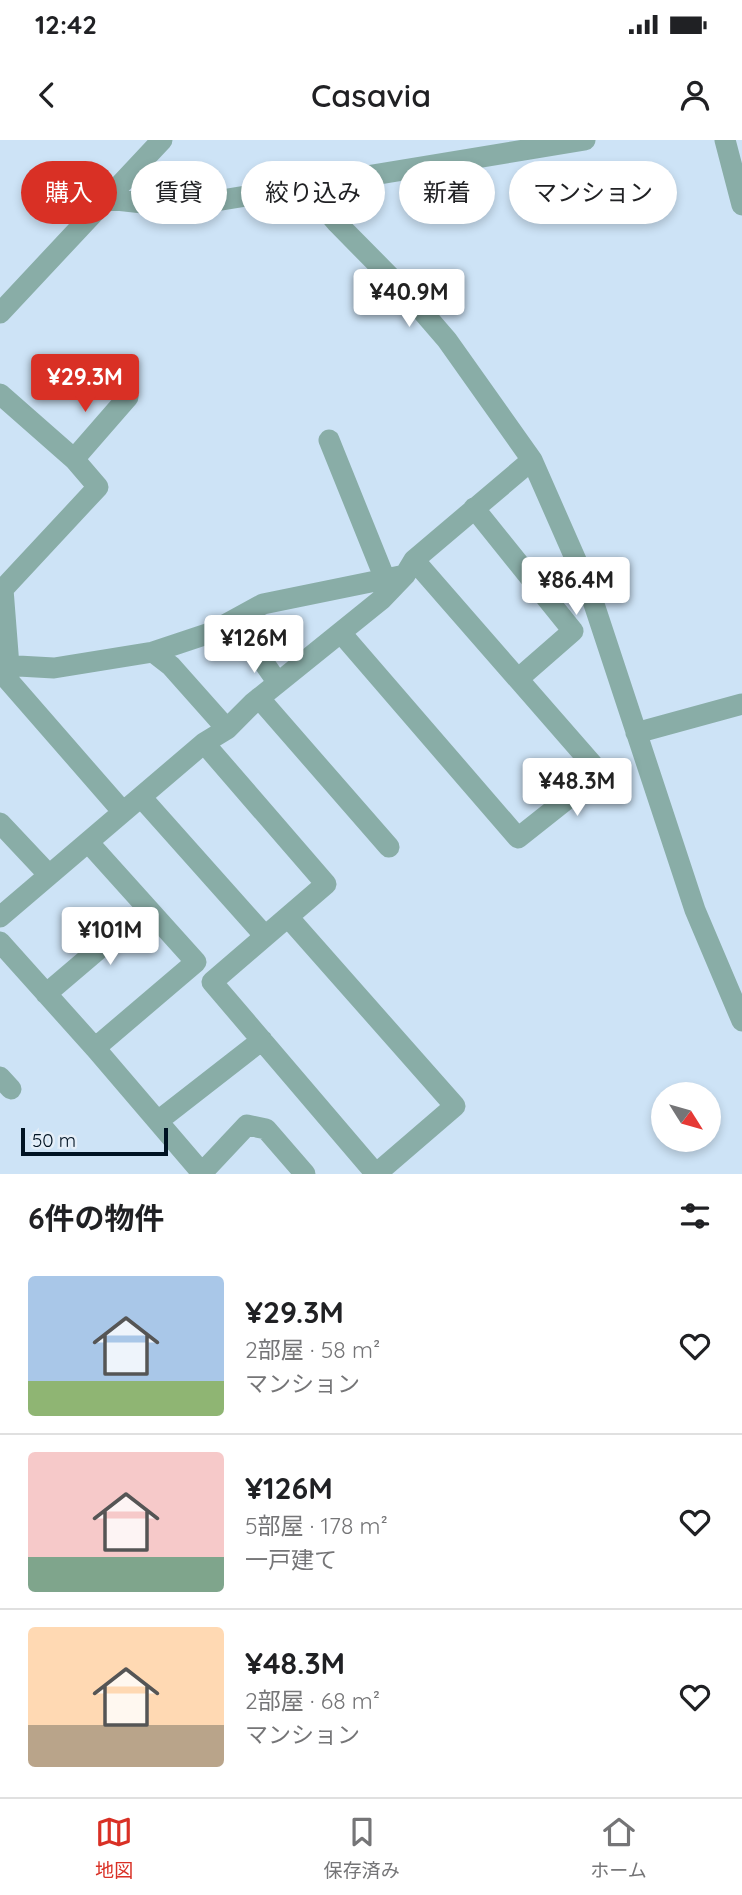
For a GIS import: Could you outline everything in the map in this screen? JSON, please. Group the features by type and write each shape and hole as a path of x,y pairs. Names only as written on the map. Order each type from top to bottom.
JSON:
{"street":[{"path":"117,189 162,140"},
{"path":"385,171 585,140"},
{"path":"725,140 742,205"},
{"path":"117,201 179,207 241,196"},
{"path":"0,313 84,224"},
{"path":"338,224 409,296 447,340 532,460 590,592 695,910 742,1021"},
{"path":"0,394 74,459 98,487 3,589 3,667 123,811"},
{"path":"74,459 128,397"},
{"path":"329,440 401,571 518,679 600,773 519,838 341,633"},
{"path":"0,917 204,743 227,729 259,698 382,599 401,571 532,460"},
{"path":"474,508 573,631 518,679"},
{"path":"3,667 54,668 153,652 210,633 263,604 401,571"},
{"path":"234,620 278,683"},
{"path":"153,652 170,666 227,729"},
{"path":"259,698 389,847"},
{"path":"636,733 742,704"},
{"path":"204,743 326,884 212,982 376,1174 454,1106 288,917"},
{"path":"141,797 265,936"},
{"path":"0,823 49,876"},
{"path":"88,842 196,962 95,1048"},
{"path":"46,994 147,908"},
{"path":"0,942 202,1173 247,1125 266,1129 305,1174"},
{"path":"158,1121 262,1040"}]}
